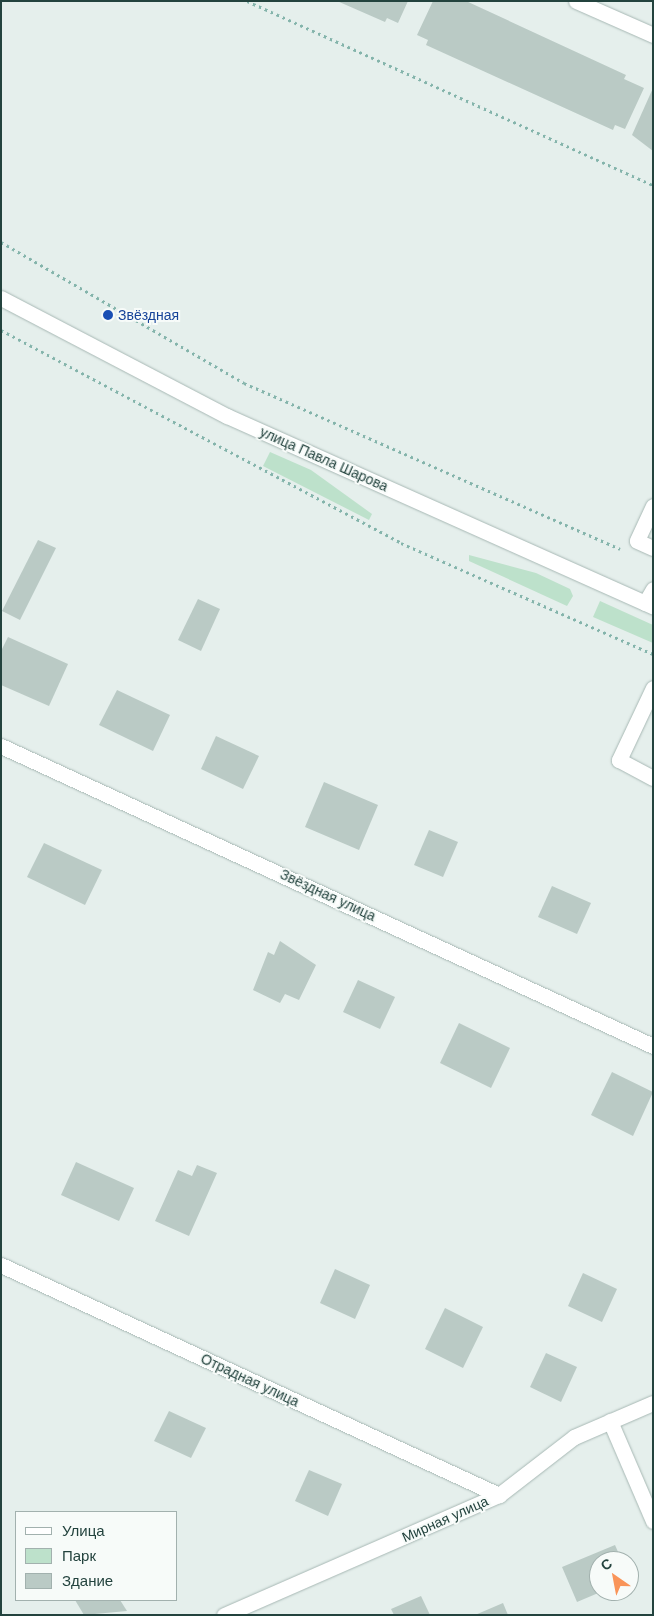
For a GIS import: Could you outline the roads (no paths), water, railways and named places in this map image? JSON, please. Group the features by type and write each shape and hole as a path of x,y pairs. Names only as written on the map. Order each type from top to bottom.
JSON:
{"street":[{"path":"576,1 653,35"},
{"name":"улица Павла Шарова","path":"1,298 227,416 649,605"},
{"path":"653,506 638,541 653,548"},
{"path":"649,605 653,589"},
{"path":"653,688 619,760 653,778"},
{"name":"Звёздная улица","path":"1,746 653,1046"},
{"name":"Отрадная улица","path":"1,1265 500,1495"},
{"name":"Мирная улица","path":"224,1615 500,1495 554,1449 610,1421 653,1403"},
{"path":"610,1421 653,1521"}],"place":[{"name":"Звёздная","path":"108,315"}]}
